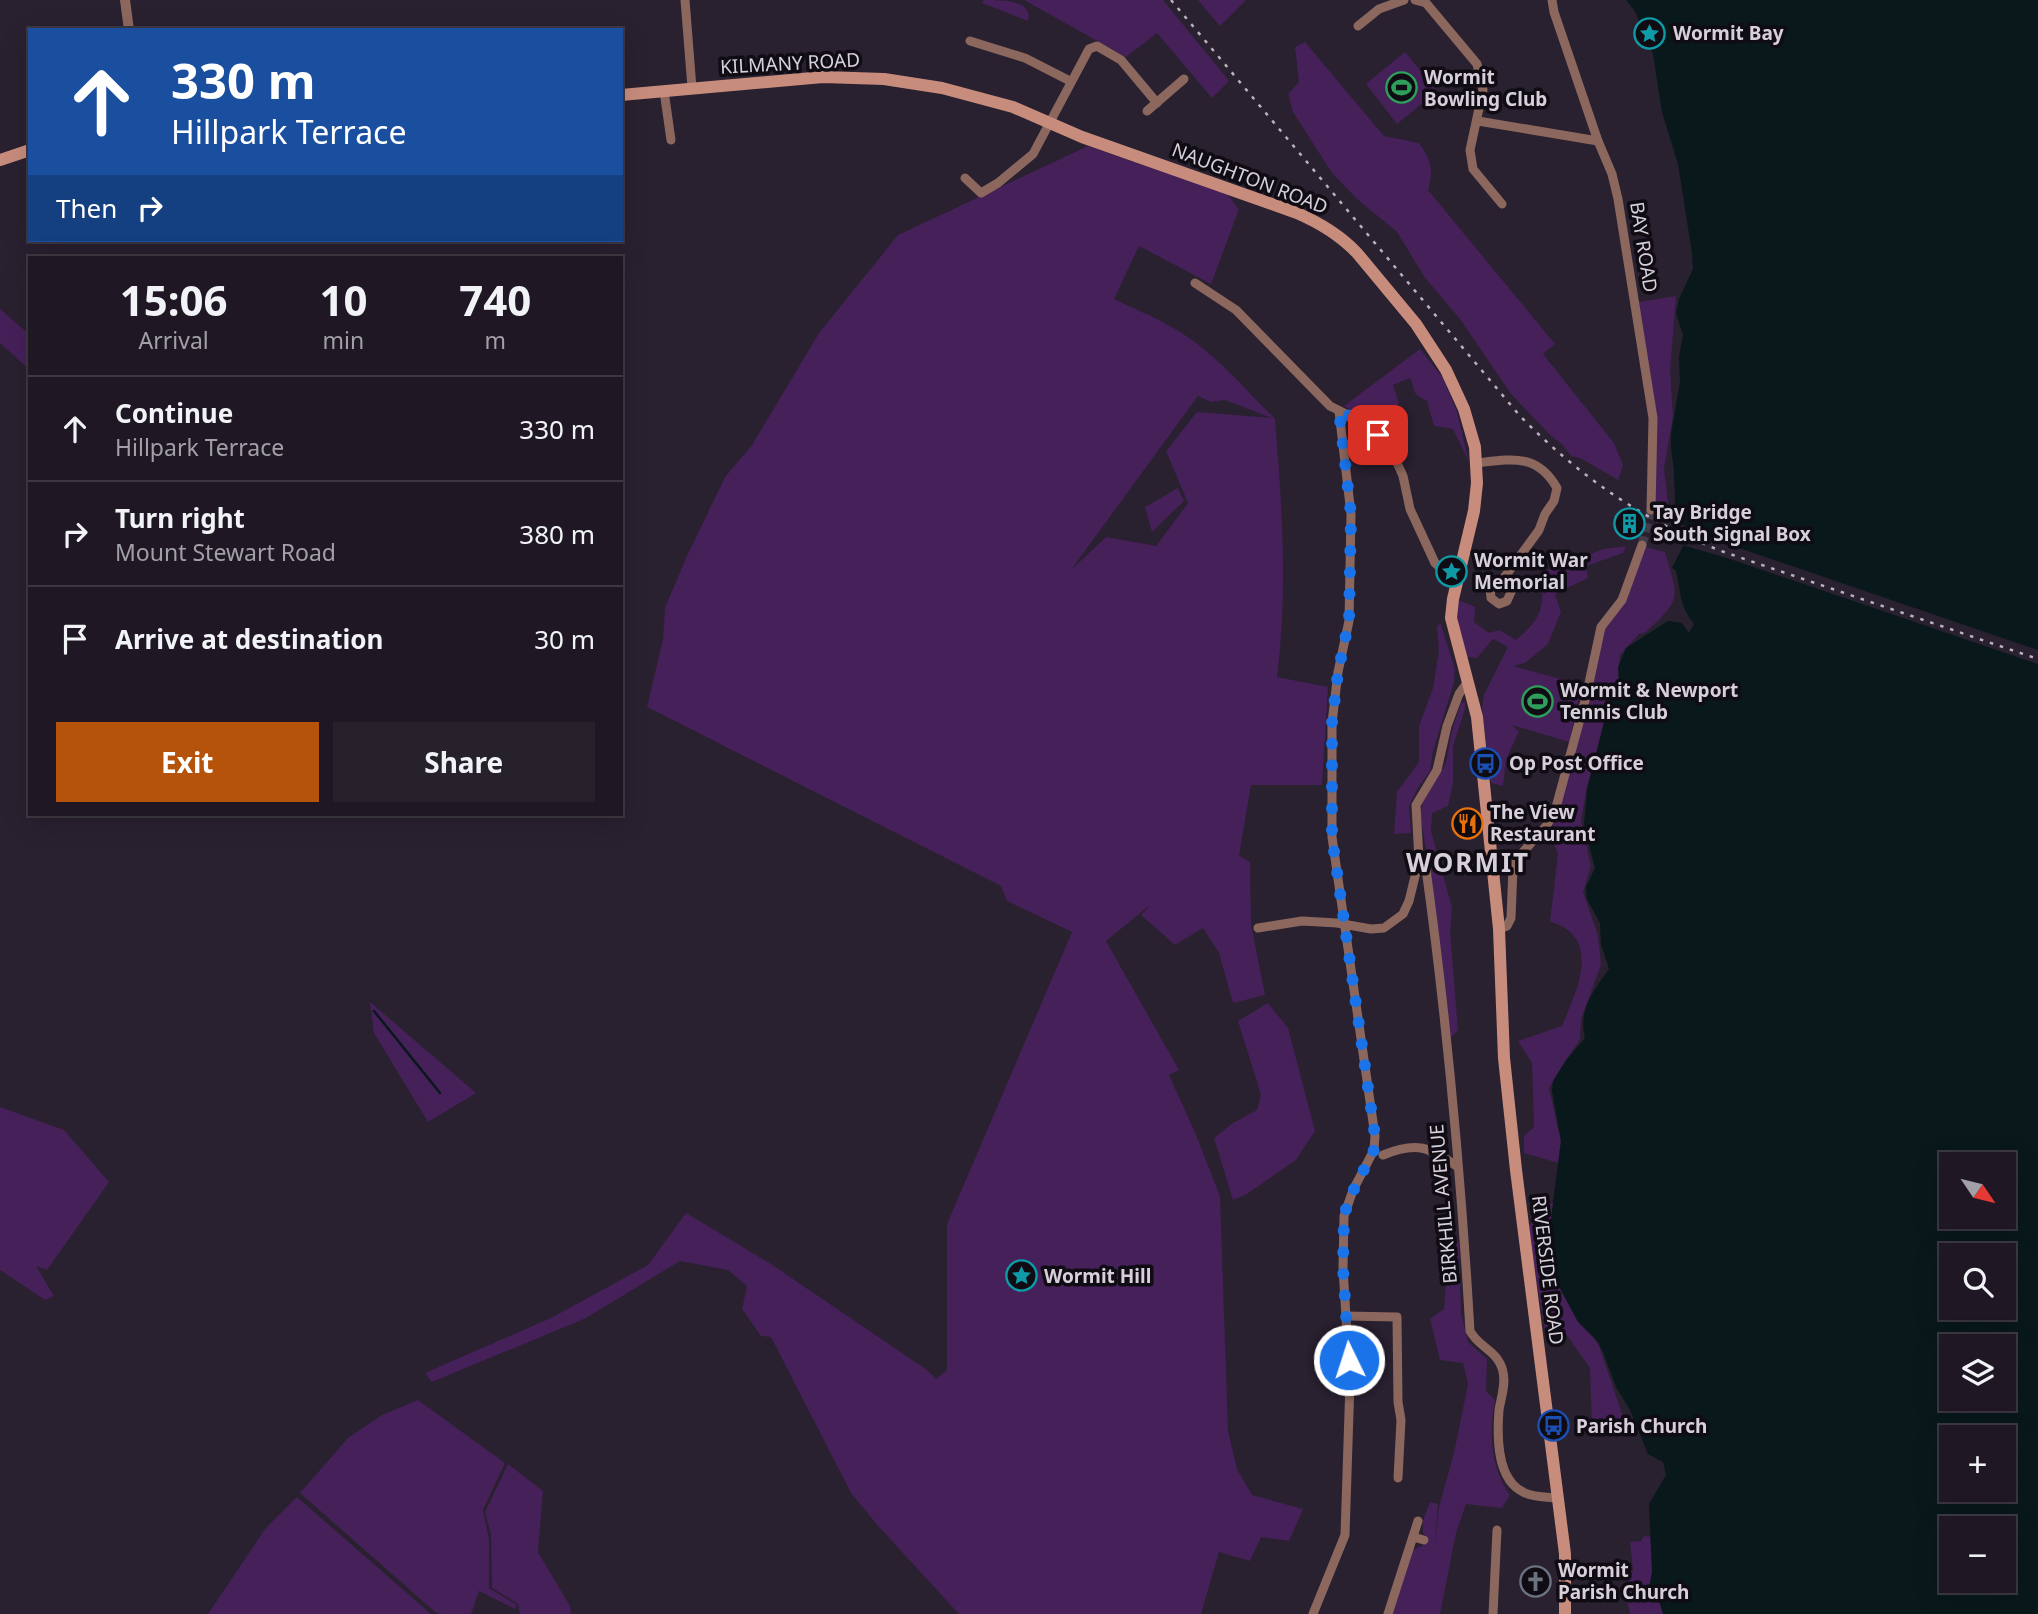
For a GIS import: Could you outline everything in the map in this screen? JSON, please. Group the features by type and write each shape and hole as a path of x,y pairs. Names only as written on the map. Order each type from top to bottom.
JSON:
{"main road":[{"name":"KILMANY ROAD","path":"623,94 823,77 884,79 965,94 1013,107 1044,121"},
{"name":"NAUGHTON ROAD","path":"1044,121 1297,213 1320,224 1347,243 1409,315 1446,370 1464,409 1477,463 1474,511 1456,582 1451,618 1477,717 1499,929"},
{"path":"0,160 28,151"},
{"name":"RIVERSIDE ROAD","path":"1499,929 1504,1058 1565,1553 1565,1614"}],"street":[{"path":"125,0 129,28"},
{"path":"685,0 692,88"},
{"path":"1358,26 1379,9 1404,0"},
{"path":"1415,0 1426,3 1477,64 1483,90 1470,150 1473,169 1502,204"},
{"name":"BAY ROAD","path":"1552,0 1598,141 1612,174 1618,199 1653,418 1651,510"},
{"path":"970,41 1026,58 1070,81"},
{"path":"965,178 981,192 998,183 1033,154 1044,121 1088,49 1097,46 1121,60 1157,103"},
{"path":"1147,111 1184,79"},
{"path":"664,91 671,140"},
{"path":"1478,121 1598,141"},
{"path":"1195,283 1236,310 1322,399 1378,435 1393,454 1403,476 1410,509 1435,563 1456,582"},
{"path":"1314,1614 1345,1535 1350,1382 1344,1216 1349,1199 1374,1150 1375,1136 1332,837 1332,723 1349,608 1351,514 1339,411"},
{"path":"1477,463 1511,459 1533,464 1548,473 1557,488 1539,530 1501,582"},
{"path":"1499,929 1507,926 1511,918 1515,861 1547,825 1555,811 1586,697 1601,627 1622,600 1642,545"},
{"path":"1258,928 1302,921 1371,929 1384,928 1403,914 1419,860 1416,805 1437,770 1447,726 1459,694 1469,688"},
{"name":"BIRKHILL AVENUE","path":"1419,860 1426,869 1439,964 1470,1331 1474,1339 1496,1355 1504,1376 1498,1426 1499,1448 1507,1477 1514,1487 1527,1494 1557,1498"},
{"path":"1383,1155 1402,1147 1416,1146 1440,1155 1458,1167"},
{"path":"1346,1316 1396,1317 1398,1402 1401,1420 1398,1478"},
{"path":"1388,1614 1418,1521"},
{"path":"1493,1614 1497,1530"},
{"path":"1413,1537 1424,1540"}],"shaded area":[{"path":"984,0 1021,5 1029,14 1028,21 982,3"},
{"path":"1024,0 1163,0 1229,81 1212,98 1157,33 1126,57"},
{"path":"1198,0 1246,0 1220,26"},
{"path":"1626,0 2038,0 2038,1614 1663,1614 1657,1594 1649,1588 1652,1572 1649,1504 1666,1475 1663,1462 1648,1454 1598,1342 1578,1322 1550,1270 1546,1257 1561,1141 1552,1091 1553,1081 1566,1060 1585,1038 1583,1028 1588,1001 1609,969 1601,944 1600,923 1587,899 1586,887 1595,868 1584,825 1587,789 1608,706 1619,679 1618,667 1626,648 1668,621 1682,623 1689,633 1694,624 1683,604 1676,571 1672,568 1683,546 1675,502 1671,449 1683,335 1676,313 1679,299 1693,269 1692,253 1678,164 1662,112 1653,54 1635,11"},
{"path":"1305,42 1384,136 1419,143 1430,165 1428,190 1555,344 1543,354 1614,443 1623,465 1618,480 1580,458 1571,456 1511,394 1460,319 1425,278 1397,232 1357,199 1332,173 1293,112 1288,94 1299,82 1295,47"},
{"name":"Wormit Bowling Club","path":"1405,52 1437,91 1397,124 1366,84"},
{"path":"1088,146 1227,194 1239,209 1211,284 1139,246 1114,299 1162,321 1198,344 1275,419 1282,516 1283,580 1277,677 1328,687 1322,785 1251,785 1239,856 1250,862 1251,924 1265,995 1233,1003 1219,953 1203,928 1175,945 1141,915 1150,905 1106,941 1179,1070 1169,1075 1220,1196 1228,1431 1237,1469 1252,1495 1303,1509 1289,1541 1261,1537 1250,1561 1219,1552 1201,1614 959,1614 851,1493 771,1337 761,1336 742,1309 747,1286 728,1270 680,1261 586,1318 432,1382 425,1373 553,1317 648,1265 686,1213 771,1264 927,1370 936,1379 947,1370 947,1224 1072,932 1007,901 1001,886 647,707 663,639 665,608 725,477 752,445 819,333 898,235","holes":["1198,396 1211,402 1225,400 1272,418 1197,412 1166,451 1188,503 1156,546 1106,537 1071,570"]},
{"path":"1676,296 1670,371 1673,416 1664,469 1669,512 1660,519 1654,516 1656,420 1638,302"},
{"path":"0,309 28,333 28,368 0,343"},
{"path":"1420,349 1443,378 1457,412 1469,462 1453,429 1434,426 1427,401 1416,395 1410,378 1393,385 1399,403 1384,429 1344,406"},
{"path":"1178,488 1184,501 1152,532 1145,507"},
{"path":"1626,546 1623,553 1586,566 1588,578 1555,594 1561,612 1548,644 1525,663 1513,666 1582,685 1569,742 1512,725 1519,732 1506,759 1503,786 1491,783 1482,709 1484,695 1508,647 1493,639 1477,658 1467,657 1456,621 1458,600 1475,607 1474,622 1489,633 1499,630 1516,640 1537,618 1540,611 1542,573 1603,549"},
{"path":"1645,547 1665,552 1675,589 1674,597 1666,612 1645,633 1639,634 1620,655 1618,678 1587,787 1581,820 1591,866 1583,892 1598,935 1601,965 1581,1019 1580,1039 1549,1088 1561,1142 1558,1163 1524,1153 1524,1136 1534,1127 1532,1063 1518,1041 1562,1026 1580,978 1582,965 1578,942 1568,930 1550,921 1558,854 1550,834 1569,774 1606,623 1622,608"},
{"path":"1440,622 1455,669 1454,682 1433,751 1430,771 1409,806 1411,833 1394,834 1397,792 1419,762 1419,726 1433,688 1439,651 1437,627"},
{"path":"1465,702 1453,746 1453,783 1448,806 1432,813 1431,831 1452,908 1450,932 1458,1030 1449,1039 1435,904 1420,814 1423,802 1446,763 1451,734 1461,703"},
{"path":"370,1002 476,1093 428,1122 374,1033"},
{"path":"1268,1003 1288,1028 1315,1131 1296,1160 1247,1194 1233,1200 1214,1138 1233,1123 1257,1110 1261,1095 1238,1021"},
{"path":"0,1107 64,1130 109,1182 47,1270 36,1266 54,1296 45,1300 0,1270"},
{"path":"1556,1202 1577,1312 1599,1346 1628,1431 1592,1432 1590,1368 1566,1334 1544,1327 1528,1227 1545,1205"},
{"path":"1449,1232 1459,1243 1461,1313 1468,1342 1487,1359 1486,1391 1495,1400 1492,1437 1495,1461 1510,1495 1502,1508 1466,1504 1456,1533 1440,1614 1392,1614 1413,1550 1428,1543 1428,1538 1423,1533 1423,1520 1430,1502 1438,1504 1435,1545 1439,1507 1454,1453 1468,1384 1463,1363 1440,1360 1430,1319 1444,1309 1448,1261 1440,1253 1438,1234"},
{"path":"418,1400 505,1463 483,1510 489,1539 489,1588 517,1605 515,1609 479,1591 471,1614 435,1612 300,1493 348,1438 382,1415"},
{"path":"508,1464 543,1491 538,1552 570,1606 571,1614 520,1614 518,1604 492,1588 491,1535 485,1512"},
{"path":"297,1497 431,1614 208,1614 265,1529"},
{"path":"1644,1536 1652,1537 1663,1614 1630,1614 1625,1590 1633,1570 1630,1542 1641,1541"}],"pier":[{"path":"1675,521 1710,538 2038,650 2038,664 1679,544"}],"waterway":[{"path":"374,1011 440,1093"}],"tunnel":[{"path":"1642,545 1651,510"}],"railway":[{"path":"1171,0 1520,416 1589,477 1664,525 1721,551 2038,659"}],"place":[{"name":"Wormit Bay","path":"1650,33"},
{"name":"Wormit Bowling Club","path":"1401,88"},
{"name":"Tay Bridge South Signal Box","path":"1630,523"},
{"name":"Wormit War Memorial","path":"1451,571"},
{"name":"Wormit & Newport Tennis Club","path":"1537,701"},
{"name":"Op Post Office","path":"1486,763"},
{"name":"The View Restaurant","path":"1467,823"},
{"name":"Wormit Hill","path":"1021,1276"},
{"name":"Parish Church","path":"1553,1426"},
{"name":"Wormit Parish Church","path":"1535,1581"}],"district":[{"name":"WORMIT","path":"1468,863"}],"route":[{"path":"1349,1360 1343,1268 1344,1216 1353,1190 1374,1150 1375,1136 1332,837 1332,723 1338,672 1349,621 1351,514 1339,411 1378,435"}]}
